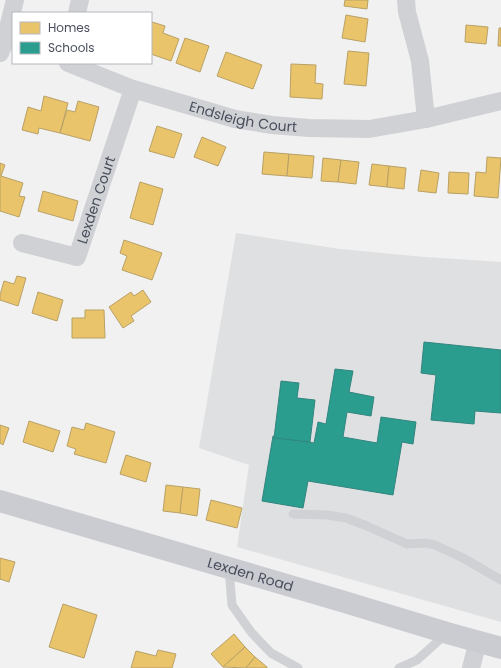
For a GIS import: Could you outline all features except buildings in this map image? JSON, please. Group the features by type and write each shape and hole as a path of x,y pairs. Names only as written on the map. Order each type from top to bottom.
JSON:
{"main road":[{"name":"Lexden Road","path":"0,501 501,648"}],"street":[{"path":"13,12 15,0"},
{"path":"77,12 80,0"},
{"path":"406,0 407,12 420,61 426,119"},
{"path":"6,48 12,16"},
{"name":"Endsleigh Court","path":"71,64 134,89 235,119 309,128 369,129 426,119 501,101"},
{"name":"Lexden Court","path":"22,243 77,257 134,89"},
{"path":"471,668 478,641"}],"lane":[{"path":"293,514 327,515 346,518 407,544 426,543 435,545 463,558 501,580"},
{"path":"229,569 232,605 243,621 251,632 271,653 298,668"},
{"path":"399,668 417,660 447,633"}],"shaded area":[{"path":"236,233 340,249 501,262 501,622 237,547 249,465 199,448"}]}
